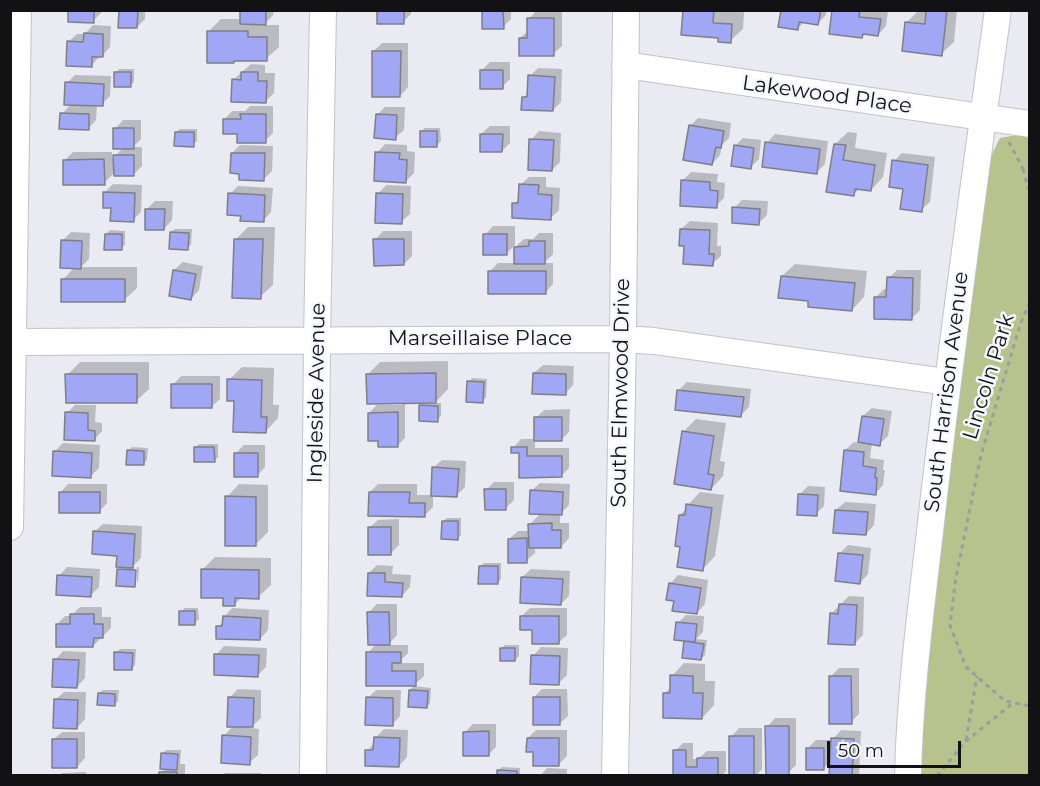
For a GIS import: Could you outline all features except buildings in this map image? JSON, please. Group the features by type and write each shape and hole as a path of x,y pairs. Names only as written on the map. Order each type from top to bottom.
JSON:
{"street":[{"path":"10,527 18,10"},
{"name":"Ingleside Avenue","path":"314,776 323,10"},
{"name":"South Elmwood Drive","path":"615,776 626,10"},
{"name":"South Harrison Avenue","path":"908,776 916,662 947,382 998,10"},
{"name":"Lakewood Place","path":"625,65 1029,124"},
{"name":"Marseillaise Place","path":"12,342 623,339 654,341 947,382"}],"path":[{"path":"1007,138 1023,169 1029,195"},
{"path":"1023,169 1029,171"},
{"name":"Lincoln Park","path":"1029,302 981,455 956,576 950,625 966,667 1005,702 1029,706"},
{"path":"966,741 977,676"},
{"path":"937,776 966,741 1013,703"}],"green space":[{"path":"1017,135 1029,137 1029,775 919,776 922,673 990,158 1000,138"}]}
